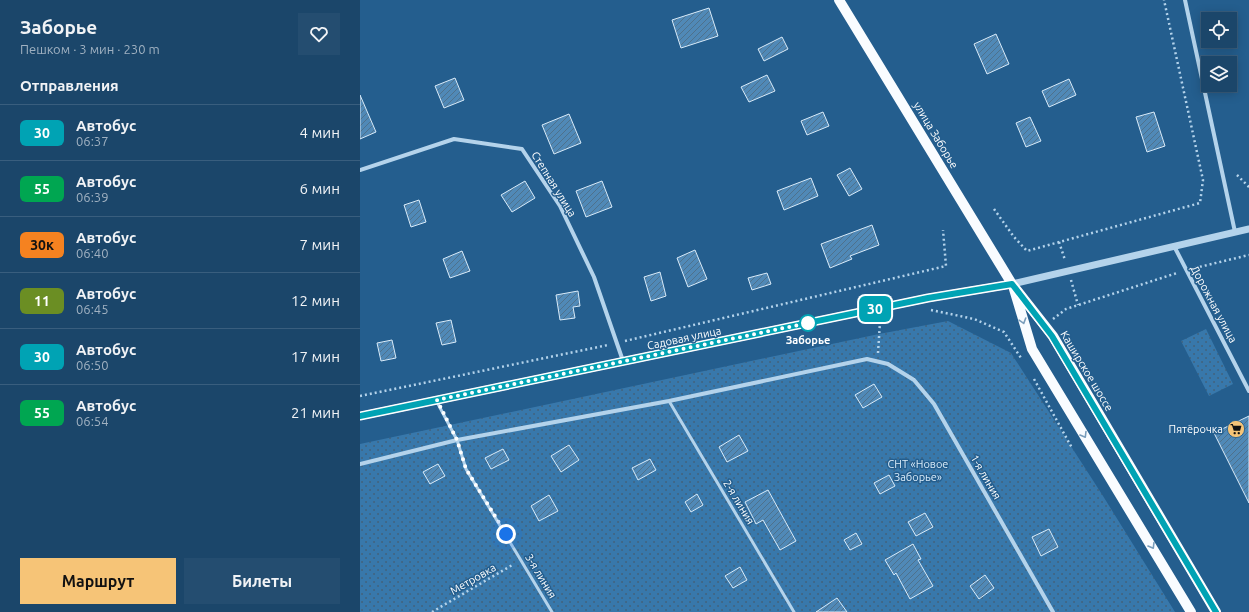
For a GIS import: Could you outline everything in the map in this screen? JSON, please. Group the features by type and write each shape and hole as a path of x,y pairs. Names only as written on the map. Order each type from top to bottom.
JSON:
{"main road":[{"name":"улица Заборье","path":"839,0 1012,284"},
{"name":"Каширское шоссе","path":"1012,284 1052,336 1216,612"},
{"path":"1012,284 1032,349 1191,612"},
{"name":"Садовая улица","path":"360,416 920,300 1012,284"}],"street":[{"path":"1185,0 1235,232"},
{"name":"Степная улица","path":"360,170 454,139 522,149 560,206 591,270 623,362"},
{"path":"1012,284 1249,229"},
{"name":"Дорожная улица","path":"1174,246 1249,391"},
{"path":"360,464 457,440 669,401 867,359 878,362"},
{"name":"1-я линия","path":"878,362 888,364 914,380 934,404 1053,612"}],"lane":[{"name":"3-я линия","path":"437,400 457,440 466,469 552,612"},
{"name":"2-я линия","path":"669,401 794,612"}],"path":[{"path":"994,209 1014,237 1027,251 1200,203 1203,180 1164,0"},
{"path":"1237,175 1249,187"},
{"path":"360,396 617,343 946,266 943,230"},
{"path":"1044,326 1066,309 1186,270 1249,256"},
{"path":"930,310 974,319 1004,332 1023,361"},
{"path":"878,362 880,322 894,318"},
{"path":"1012,344 1028,336"},
{"path":"1030,373 1072,448"},
{"name":"Метровка","path":"432,612 521,560"}],"green space":[{"name":"СНТ «Новое Заборье»","path":"948,321 1011,353 1103,496 1175,612 360,612 360,444 879,334"},
{"path":"1206,329 1233,384 1209,396 1181,341"}],"building":[{"path":"709,8 718,36 681,48 672,20"},
{"path":"996,34 1009,64 987,74 974,44"},
{"path":"782,37 788,49 764,61 758,49"},
{"path":"767,75 775,91 749,102 741,87"},
{"path":"455,78 464,100 444,108 435,86"},
{"path":"1069,79 1076,95 1049,107 1042,91"},
{"path":"360,95 376,132 360,139"},
{"path":"823,112 829,126 807,135 801,121"},
{"path":"1154,112 1165,146 1147,152 1136,117"},
{"path":"569,114 581,143 554,154 542,125"},
{"path":"1030,117 1041,141 1026,147 1016,123"},
{"path":"850,168 862,189 849,196 837,175"},
{"path":"811,178 818,196 784,210 777,191"},
{"path":"525,181 535,198 512,212 501,195"},
{"path":"602,181 612,207 586,217 576,191"},
{"path":"419,200 426,222 411,227 404,205"},
{"path":"872,225 879,245 850,256 852,259 830,268 821,244"},
{"path":"695,250 707,279 688,287 677,258"},
{"path":"462,251 470,271 450,278 443,259"},
{"path":"660,272 666,296 651,301 644,277"},
{"path":"767,273 771,284 752,290 748,278"},
{"path":"578,291 580,306 573,307 575,318 560,320 556,295"},
{"path":"451,320 456,342 442,345 436,323"},
{"path":"392,340 396,358 381,361 377,343"},
{"path":"874,384 882,397 863,408 855,395"},
{"path":"1249,416 1249,503 1214,433"},
{"path":"739,435 748,451 727,462 719,447"},
{"path":"569,445 579,460 561,472 551,456"},
{"path":"503,449 509,460 491,469 485,458"},
{"path":"650,459 656,470 638,480 632,468"},
{"path":"438,464 445,476 430,484 423,472"},
{"path":"889,475 895,486 880,494 874,483"},
{"path":"768,490 796,541 780,550 763,520 756,524 745,502"},
{"path":"697,494 703,505 691,512 685,502"},
{"path":"549,495 558,511 539,521 531,506"},
{"path":"925,513 933,527 916,536 908,522"},
{"path":"1049,529 1058,547 1041,556 1032,537"},
{"path":"856,533 862,544 850,550 844,540"},
{"path":"913,544 921,559 918,560 933,586 910,599 896,573 894,575 885,560"},
{"path":"740,567 747,580 733,588 725,576"},
{"path":"985,575 994,588 979,599 970,586"},
{"path":"837,598 847,612 816,612"}],"bus line":[{"name":"30","path":"360,416 928,298 1012,284 1052,336 1216,612"}],"place":[{"name":"Заборье","path":"808,323"},
{"name":"Пятёрочка","path":"1236,429"}],"route":[{"path":"506,534 466,469 457,440 437,400 808,323"}]}
